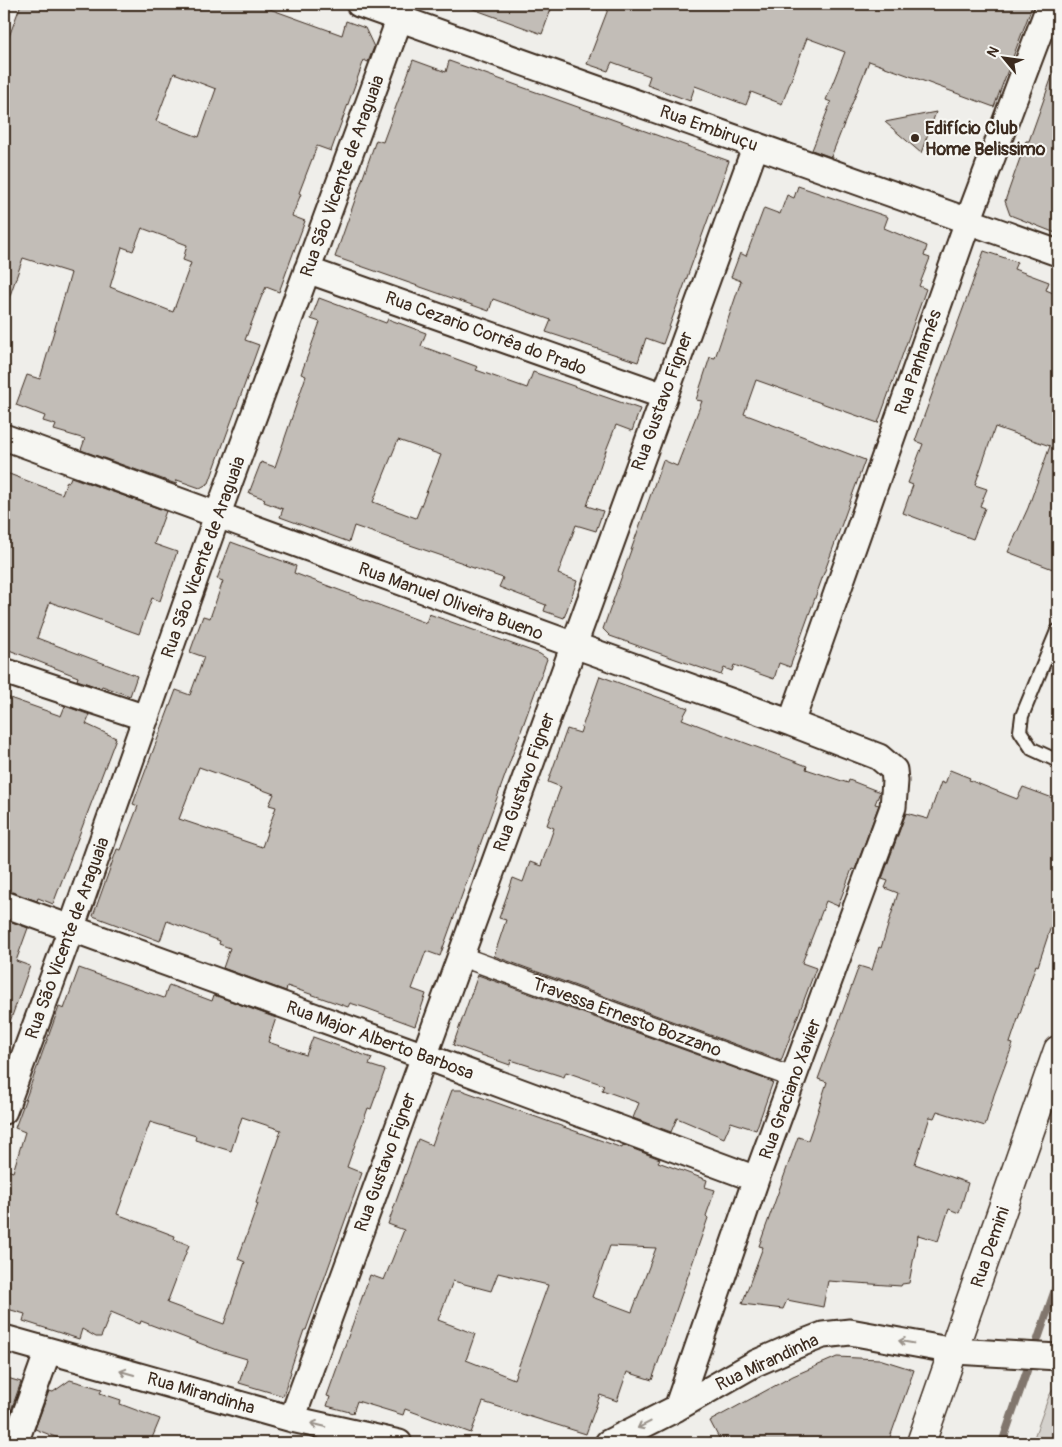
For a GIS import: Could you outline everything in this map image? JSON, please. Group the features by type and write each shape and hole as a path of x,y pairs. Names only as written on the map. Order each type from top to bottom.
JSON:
{"street":[{"name":"Rua Embiruçu","path":"359,4 402,11 756,145 1058,253"},
{"name":"Rua Panhamés","path":"791,723 968,221 1050,4"},
{"name":"Rua São Vicente de Araguaia","path":"4,1111 217,516 402,11"},
{"name":"Rua Gustavo Figner","path":"292,1419 756,145"},
{"name":"Rua Cezario Corrêa do Prado","path":"308,270 664,396"},
{"name":"Rua Manuel Oliveira Bueno","path":"4,437 574,646 791,723 879,757 894,770"},
{"path":"4,671 146,718"},
{"name":"Rua Graciano Xavier","path":"677,1408 756,1179 893,807 896,781 894,770"},
{"name":"Rua Major Alberto Barbosa","path":"4,904 756,1179"},
{"name":"Travessa Ernesto Bozzano","path":"460,956 794,1078"},
{"name":"Rua Demini","path":"921,1443 1058,1050"},
{"name":"Rua Mirandinha","path":"608,1443 677,1408 756,1363 823,1335 850,1332 954,1350 1055,1357"},
{"name":"Rua Mirandinha","path":"4,1338 292,1419 399,1443"},
{"path":"15,1443 48,1351"}],"lane":[{"path":"1057,631 1022,716 1020,731 1032,749 1058,760"}],"shaded area":[{"path":"1058,1381 1058,1443 1032,1443 1049,1396"}],"building":[{"path":"21,4 256,4 342,35 346,21 365,28 374,47 368,62 364,60 331,151 317,146 292,216 305,221 279,292 266,287 261,298 245,340 259,345 209,483 200,488 177,480 176,484 81,450 85,439 54,430 56,425 43,421 45,416 16,405 27,375 40,379 71,273 23,258 7,304 4,303 4,50","holes":["174,73 216,89 199,137 156,121","142,228 187,245 183,260 191,263 173,312 110,287 122,247 133,251"]},
{"path":"466,4 553,4 542,34 465,6"},
{"path":"610,4 1033,4 994,107 869,61 831,157 812,150 831,102 826,100 845,52 807,38 782,104 751,92 746,105 695,86 690,101 647,85 650,76 612,62 608,71 587,64"},
{"path":"413,60 446,72 449,61 729,161 663,344 646,338 638,362 546,332 551,320 493,299 489,311 335,257 376,140 383,142"},
{"path":"1055,68 1058,68 1058,234 1010,215 1005,201"},
{"name":"Edifício Club Home Belissimo","path":"936,112 921,153 885,122"},
{"path":"798,186 888,217 884,228 927,246 924,256 930,258 919,286 926,289 878,423 756,380 744,414 865,460 790,667 779,663 774,679 734,665 732,671 724,668 721,675 610,636 603,629 663,460 677,466 702,401 696,400 710,357 715,358 741,281 731,277 740,253 746,256 764,208 780,214 787,195 794,198"},
{"path":"984,251 1017,262 1014,269 1049,282 1046,290 1058,295 1058,571 1008,552 1028,508 1050,446 995,427 975,485 987,489 980,506 985,508 973,539 903,513 913,485 908,483 923,444 915,441"},
{"path":"319,298 386,323 388,319 426,333 421,346 478,367 476,370 527,388 533,372 640,409 632,431 616,425 603,458 587,506 603,511 596,531 576,525 558,574 577,581 564,618 544,611 546,605 499,587 503,578 354,526 349,542 280,517 283,509 264,502 265,499 249,493 261,462 275,467 306,376 301,374 320,322 311,319","holes":["398,440 441,455 416,518 373,502"]},
{"path":"4,472 62,494 67,481 69,482 71,477 166,511 154,544 177,552 160,601 152,598 139,634 50,602 37,638 137,676 130,696 77,680 78,677 4,648"},
{"path":"231,542 296,566 294,573 426,623 429,614 540,654 547,659 440,956 426,951 412,989 426,994 415,1026 350,1003 348,1007 287,986 286,991 223,968 230,948 219,944 220,941 167,921 160,941 93,916 117,849 121,850 138,806 133,804 176,690 190,695 204,657 190,652 203,616 210,618 223,581 217,579","holes":["199,767 274,794 269,805 276,807 262,847 179,819"]},
{"path":"600,676 688,708 682,719 807,766 806,769 848,783 849,780 880,792 875,804 879,805 855,870 852,869 838,906 826,901 802,963 816,968 781,1061 494,956 506,920 499,918 513,878 523,882 530,862 541,866 554,828 547,825 561,787 548,782 567,729 580,733"},
{"path":"4,696 61,716 65,706 90,715 86,724 116,738 53,904 38,898 37,901 4,890"},
{"path":"950,770 970,778 969,780 1017,799 1023,787 1058,800 1058,905 1010,1043 1013,1044 994,1095 985,1126 937,1111 934,1118 930,1117 915,1164 968,1183 959,1213 949,1209 938,1241 918,1235 909,1283 902,1284 901,1286 828,1281 823,1307 787,1300 783,1309 742,1304 763,1247 759,1246 798,1137 808,1140 814,1123 827,1082 818,1079 859,966 872,970 879,947 881,948 898,893 885,888 888,881 882,879 906,813 928,819 941,782 945,784"},
{"path":"4,919 28,928 16,961 30,966 7,1030 4,1030"},
{"path":"79,968 164,998 169,985 212,1001 214,995 276,1018 268,1042 306,1055 313,1037 372,1058 369,1065 385,1070 371,1109 368,1108 347,1167 362,1173 306,1330 304,1330 283,1396 239,1383 247,1359 220,1351 141,1321 140,1324 111,1312 101,1337 96,1337 82,1329 79,1339 23,1321 25,1314 4,1308 4,1169 13,1172 25,1132 15,1128 59,1007 64,1009","holes":["242,1117 281,1130 256,1203 258,1204 238,1259 245,1262 224,1324 167,1303 189,1245 174,1239 175,1236 117,1214 150,1122 196,1136 195,1140 231,1151"]},
{"path":"478,975 773,1082 756,1130 731,1122 724,1138 677,1118 671,1132 633,1118 639,1103 602,1090 604,1085 566,1072 564,1077 511,1060 510,1065 453,1045"},
{"path":"452,1090 461,1090 622,1148 623,1145 660,1159 658,1162 707,1180 705,1187 715,1190 706,1216 708,1218 652,1380 627,1372 617,1401 600,1395 586,1434 483,1402 471,1433 405,1409 403,1415 357,1401 353,1413 327,1406 330,1397 327,1396 370,1275 384,1280 404,1230 388,1224 418,1139 432,1145","holes":["610,1246 656,1248 632,1312 592,1297","498,1273 548,1285 514,1379 466,1360 475,1334 438,1320 453,1281 491,1291"]},
{"path":"837,1357 879,1359 914,1370 888,1443 730,1443 726,1437 720,1440 710,1421 793,1376"},
{"path":"4,1377 21,1382 8,1419 4,1417"},
{"path":"70,1380 102,1389 100,1393 121,1400 120,1404 160,1419 150,1443 57,1443 58,1438 35,1429 49,1391 53,1392"}],"waterway":[{"path":"1002,1443 1058,1281"}],"place":[{"name":"Edifício Club Home Belissimo","path":"915,138"}]}
